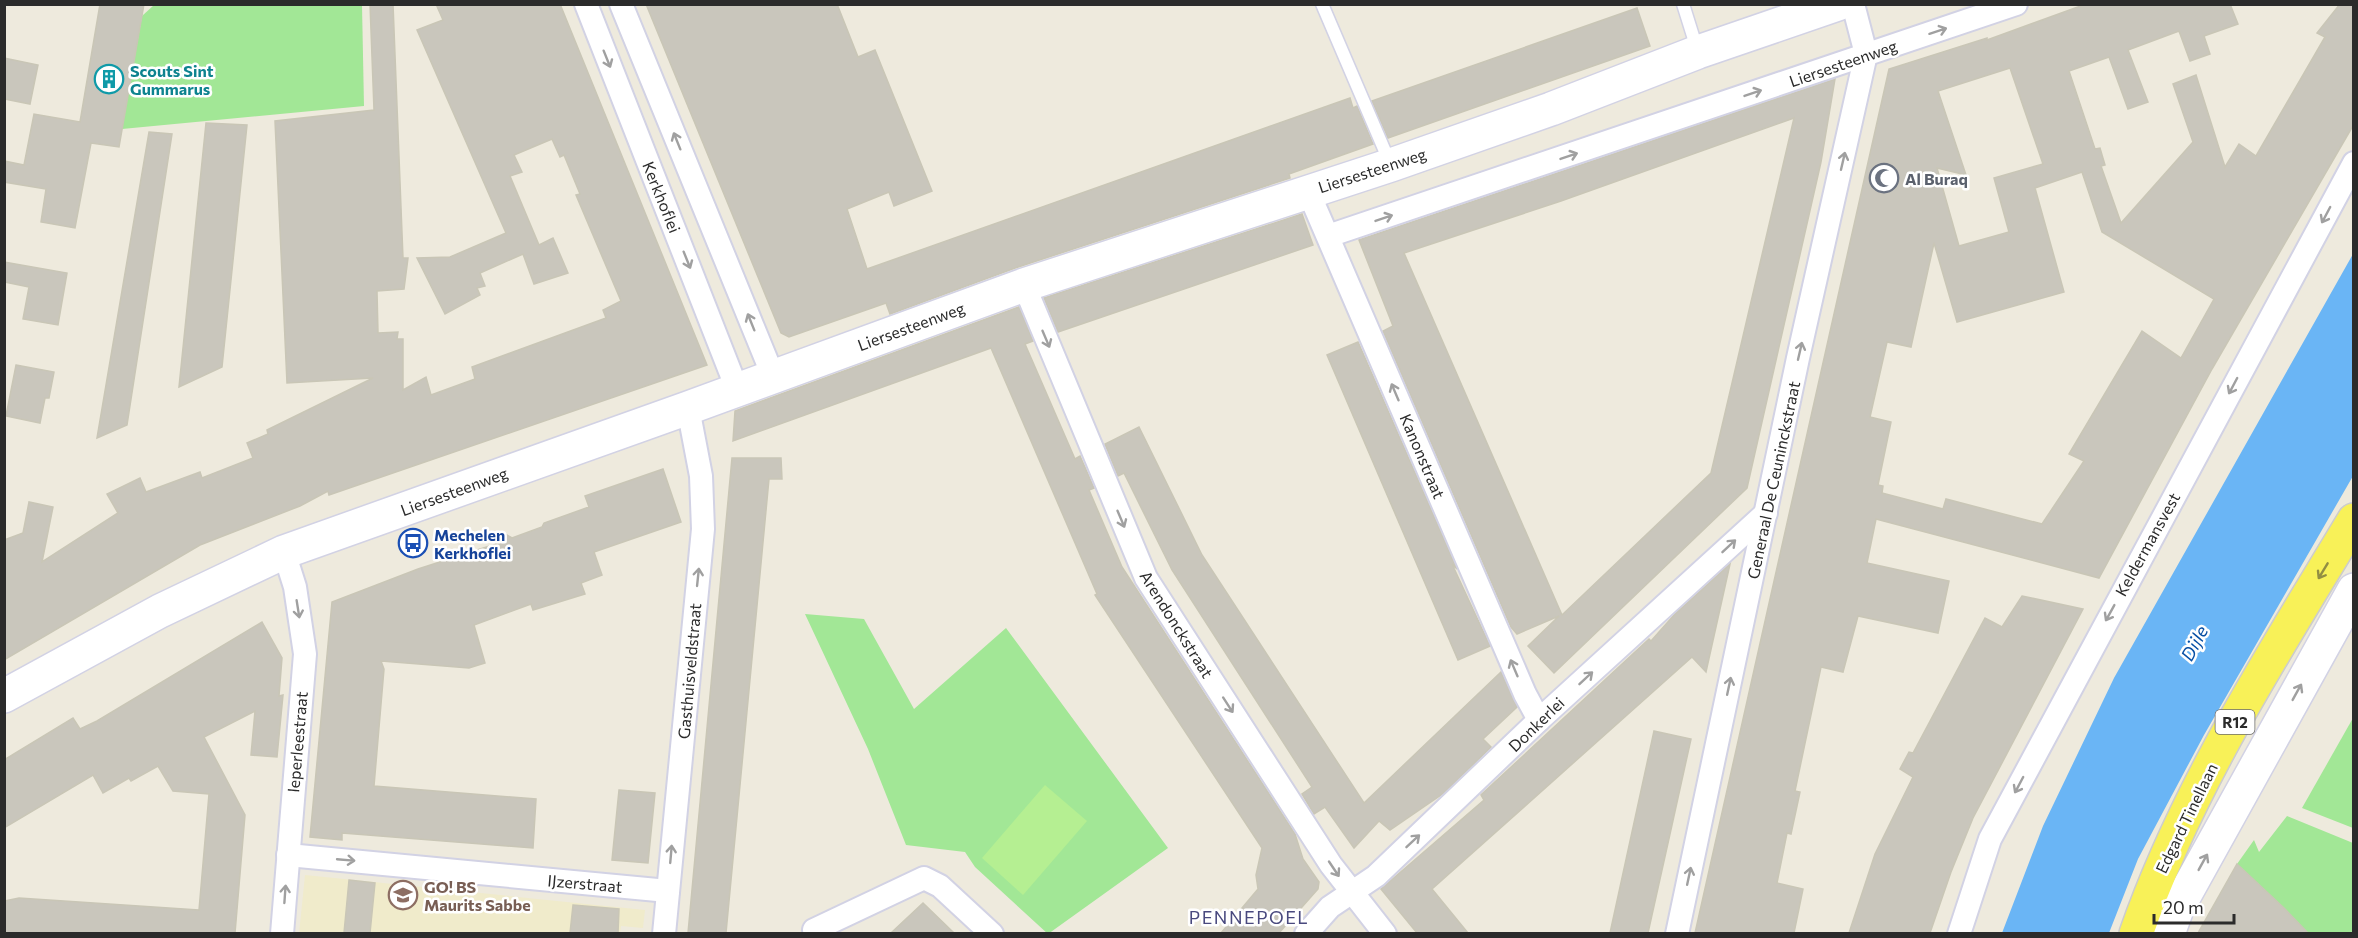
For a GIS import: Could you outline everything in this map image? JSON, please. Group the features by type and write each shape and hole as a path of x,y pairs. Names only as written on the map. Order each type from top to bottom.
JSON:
{"main road":[{"name":"Liersesteenweg","path":"4,696 160,611 284,552 688,408 1023,285 1391,165 1605,90 1698,52 1850,15"},
{"name":"Edgard Tinellaan","path":"2136,933 2151,891 2190,807 2229,732 2354,520"},
{"name":"Edgard Tinellaan","path":"2168,933 2178,909 2354,590"}],"street":[{"name":"Kerkhoflei","path":"586,4 737,389"},
{"path":"621,4 773,376"},
{"name":"Liersesteenweg","path":"1850,15 1854,4"},
{"name":"Liersesteenweg","path":"1328,236 2016,4"},
{"name":"Generaal De Ceuninckstraat","path":"1677,933 1866,54 1850,15"},
{"name":"Keldermansvest","path":"1959,933 1990,839 2354,163"},
{"name":"Kanonstraat","path":"1308,191 1525,694 1539,720"},
{"name":"Arendonckstraat","path":"1023,285 1146,578 1351,892 1385,933"},
{"name":"Gasthuisveldstraat","path":"664,933 703,529 701,476 688,408"},
{"name":"Donkerlei","path":"1306,933 1330,907 1376,876 1539,720 1766,513"},
{"name":"Ieperleestraat","path":"282,933 305,654 295,587 284,552"},
{"name":"IJzerstraat","path":"288,855 668,891"},
{"path":"814,930 924,878 940,885 992,933"}],"lane":[{"path":"1322,4 1391,165"},
{"path":"1683,4 1698,52"}],"shaded area":[{"name":"GO! BS Maurits Sabbe","path":"305,875 645,910 643,928 621,926 620,933 299,934"}],"green space":[{"path":"154,5 362,5 364,106 122,129 142,16"},
{"path":"805,614 864,619 914,709 1006,628 1168,848 1048,934 975,867 965,852 906,845 868,749"},
{"path":"2353,718 2353,828 2302,808"},
{"path":"1045,785 1087,821 1023,895 982,858"},
{"path":"2287,816 2353,843 2353,933 2308,933 2237,864 2254,840 2259,852"}],"water":[{"name":"Dijle","path":"2353,254 2353,476 2204,735 2138,859 2109,933 2002,933 2043,826 2114,678"}],"building":[{"path":"100,4 144,4 119,147 91,143 75,228 41,222 46,189 4,182 4,161 24,165 34,114 80,122"},
{"path":"370,4 393,4 403,258 408,258 404,289 377,291 378,333 398,332 397,339 403,339 403,390 426,377 431,395 475,379 472,367 606,318 603,310 621,301 576,195 580,194 564,155 560,157 552,139 514,155 522,172 510,176 539,245 553,238 568,273 534,284 523,254 480,273 485,286 477,288 480,295 445,314 417,258 450,257 506,233 417,30 443,20 436,4 560,4 707,365 329,495 328,491 300,506 200,545 4,660 4,540 23,533 29,502 53,507 42,562 118,513 107,494 140,478 146,492 200,472 202,478 253,458 247,443 268,434 267,430 373,378 287,383 275,121 374,110"},
{"path":"646,4 837,4 858,57 875,50 932,191 894,206 889,192 847,209 867,269 1350,98 1353,108 1357,106 1373,144 1289,174 1290,178 1018,267 890,314 886,303 789,337 781,333"},
{"path":"2086,4 2230,4 2238,24 2204,36 2210,54 2190,61 2179,31 2128,50 2148,102 2128,109 2109,57 2069,71 2095,149 2100,148 2105,165 2101,166 2121,223 2193,142 2173,84 2196,75 2225,167 2239,144 2256,156 2325,37 2317,33 2340,4 2354,4 2354,124 2212,369 2099,578 1876,519 1867,563 1949,581 1938,633 1858,616 1843,672 1821,667 1795,791 1800,792 1791,834 1787,833 1777,883 1803,889 1794,933 1695,933 1889,69 1987,38 1987,40","holes":["2010,68 2043,164 1994,178 2009,232 1959,246 1937,168 1966,175 1938,91","2082,172 2102,232 2214,299 2181,358 2142,331 2069,454 2084,461 2042,524 1946,499 1943,509 1882,493 1883,486 1878,485 1891,422 1870,417 1887,342 1911,347 1934,243 1957,322 2064,292 2035,188"]},
{"path":"1637,8 1650,46 1388,138 1372,101"},
{"path":"4,58 38,65 30,104 4,99"},
{"path":"1835,79 1821,162 1747,488 1554,673 1528,646 1559,616 1517,634 1511,627 1383,331 1393,326 1359,240","holes":["1794,118 1711,473 1562,615 1404,253 1561,201"]},
{"path":"206,123 247,125 222,367 179,387"},
{"path":"149,132 172,134 127,425 97,438"},
{"path":"1302,214 1313,245 1058,332 1044,298"},
{"path":"4,262 67,273 58,325 23,319 29,287 4,282"},
{"path":"1019,307 1033,341 1025,344 1075,459 1080,456 1094,488 1089,490 1122,567 1295,834 1303,859 1319,882 1318,889 1279,933 1221,933 1258,889 1256,875 1262,848 1095,595 1097,594 991,348 733,441 735,411"},
{"path":"1358,342 1457,569 1452,564 1490,646 1458,660 1327,355"},
{"path":"16,365 54,372 49,398 45,398 40,423 6,416"},
{"path":"1139,427 1202,555 1364,803 1501,672 1517,707 1483,739 1491,747 1444,793 1390,830 1379,821 1354,848 1325,807 1314,814 1302,794 1312,787 1172,570 1124,473 1118,476 1105,444"},
{"path":"732,458 781,458 782,479 769,479 726,933 688,933"},
{"path":"663,469 681,522 594,552 602,575 581,583 585,594 533,610 531,604 474,625 485,663 469,668 381,661 384,669 374,786 536,799 533,848 342,833 342,840 310,837 332,602 418,569 499,543 502,532 512,538 542,527 544,523 589,507 585,496"},
{"path":"1730,564 1706,672 1692,657 1432,889 1468,933 1417,933 1381,889 1484,800 1481,795 1649,639 1651,641 1675,614"},
{"path":"2022,596 2083,609 1973,818 1930,933 1849,933 1875,854 1913,777 1900,769 1909,752 1913,753 1985,618 2002,627"},
{"path":"262,622 282,658 279,696 283,695 277,757 251,755 255,711 204,737 245,815 235,933 4,933 4,901 19,898 199,910 209,794 173,791 158,766 131,781 129,778 103,793 93,775 4,828 4,760 73,718 80,729 97,721"},
{"path":"1654,731 1691,739 1648,933 1610,933"},
{"path":"619,790 655,793 648,863 612,860"},
{"path":"2237,864 2284,908 2308,933 2198,933"},
{"path":"349,880 375,883 370,933 344,933"},
{"path":"923,903 954,933 891,933"},
{"path":"573,905 619,909 618,933 570,933"}],"place":[{"name":"Scouts Sint Gummarus","path":"109,79"},
{"name":"Al Buraq","path":"1884,178"},
{"name":"Mechelen Kerkhoflei","path":"413,543"},
{"name":"GO! BS Maurits Sabbe","path":"403,895"}],"district":[{"name":"PENNEPOEL","path":"1249,917"}]}
